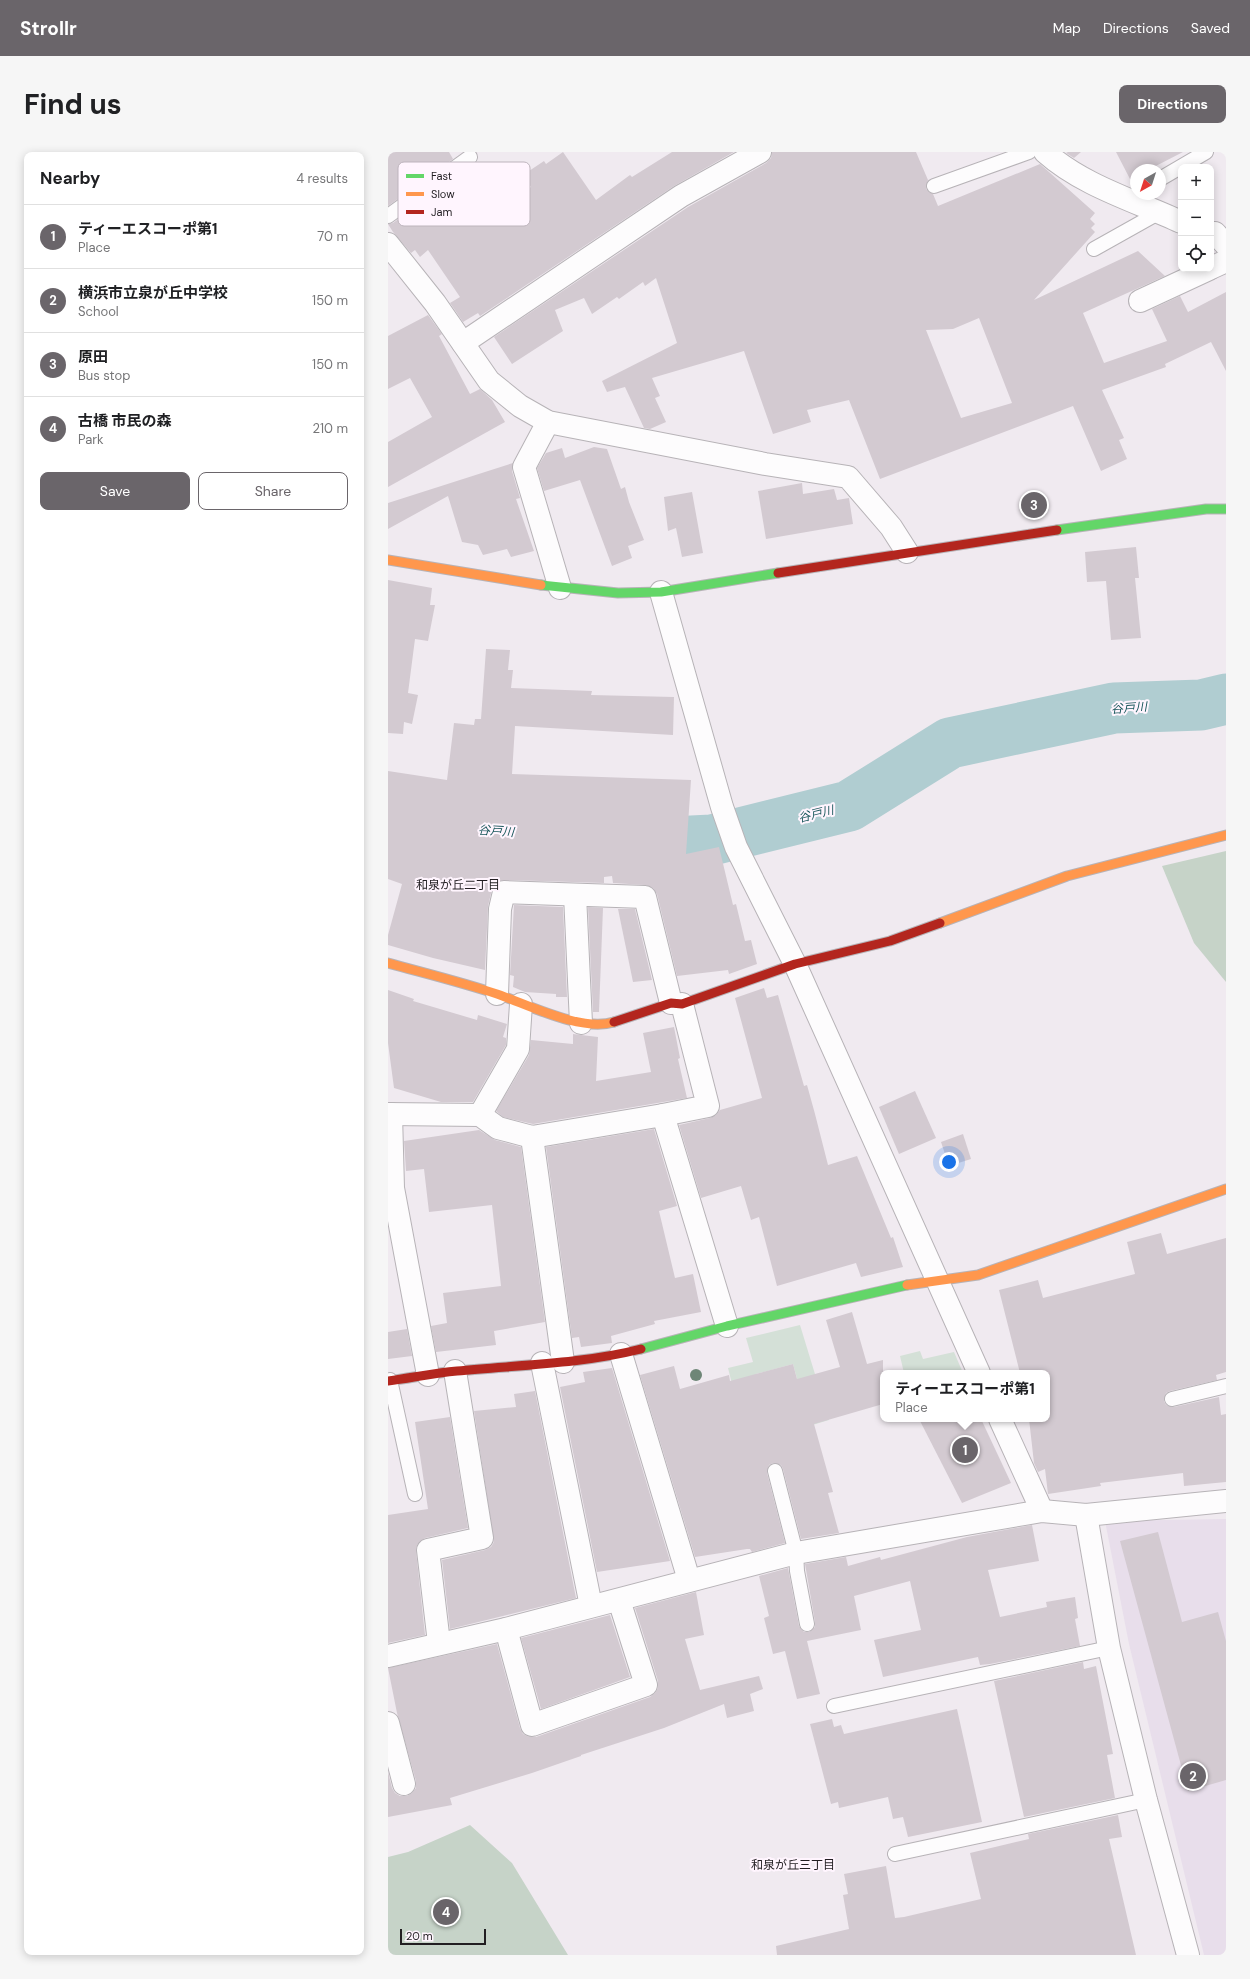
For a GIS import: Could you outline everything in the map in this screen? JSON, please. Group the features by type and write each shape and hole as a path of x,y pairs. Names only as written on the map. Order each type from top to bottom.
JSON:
{"street":[{"path":"463,343 681,196 760,152"},
{"path":"1045,152 1056,162 1094,184 1130,195"},
{"path":"1139,200 1178,221"},
{"path":"388,244 435,304 489,381 520,406 548,422 765,464 848,477 891,527 907,552"},
{"path":"1214,267 1226,261"},
{"path":"1140,301 1203,272"},
{"path":"548,422 524,467 560,588"},
{"path":"388,560 560,588 618,593 661,592 907,552 1206,509 1226,509"},
{"path":"661,592 722,806 736,847 795,964 978,1370"},
{"path":"388,963 497,994 521,1004 581,1023 603,1025 676,1004 795,964 890,941 1067,876 1226,835"},
{"path":"428,1375 393,1188 389,1114 480,1115 498,1128 532,1137 708,1106 676,1004 645,897 504,892 500,909 497,994"},
{"path":"576,895 581,1023"},
{"path":"480,1115 518,1049 521,1004"},
{"path":"663,1115 727,1326"},
{"path":"532,1137 552,1363 591,1606"},
{"path":"389,1381 455,1371 552,1363 621,1354 727,1326 903,1286 978,1275 1226,1189"},
{"path":"621,1354 689,1580"},
{"path":"439,1643 428,1550 482,1538 455,1371"},
{"path":"1001,1422 1042,1511"},
{"path":"388,1656 439,1643 506,1629 796,1553 1042,1511 1086,1515 1226,1501"},
{"path":"1086,1515 1109,1648 1146,1800 1188,1955"},
{"path":"506,1629 532,1725 646,1685 619,1600"},
{"path":"388,1723 404,1784"}],"lane":[{"path":"934,186 1029,152"},
{"path":"1166,175 1206,152"},
{"path":"463,162 470,157"},
{"path":"388,216 398,209"},
{"path":"1094,249 1160,212"},
{"path":"389,1381 415,1494"},
{"path":"1172,1399 1226,1386"},
{"path":"775,1471 796,1553 796,1571 807,1624"},
{"path":"834,1706 1109,1648"},
{"path":"895,1854 1146,1800"}],"shaded area":[{"path":"1226,851 1226,982 1194,943 1162,866"},
{"path":"800,1325 829,1420 783,1434 806,1411 793,1364 756,1374 740,1416 728,1368 753,1362 746,1338"},
{"path":"920,1351 923,1359 954,1352 962,1370 903,1370 900,1356"},
{"path":"1226,1519 1226,1955 1204,1955 1129,1644 1105,1521"},
{"path":"470,1825 512,1863 568,1955 388,1955 388,1857 408,1852"}],"building":[{"path":"388,152 449,152 453,159 449,162 398,162 398,199 388,206"},
{"path":"563,152 596,200 630,175 632,177 672,152 734,152 674,186 480,316 478,313 463,322 450,303 460,297 428,250 420,257 415,250 411,253 388,224 398,219 398,226 530,226 530,170 544,161 546,164"},
{"path":"772,152 916,152 928,180 926,189 933,194 938,206 1040,164 1095,213 1090,219 1095,224 1091,228 1095,232 1034,300 1138,251 1165,276 1083,313 1104,363 1167,341 1152,309 1180,296 1188,312 1226,292 1226,371 1211,342 1165,364 1166,367 1102,390 1124,438 1119,440 1127,459 1101,471 1073,406 880,479 849,400 807,410 811,422 773,434 744,351 652,378 660,396 655,398 666,422 650,429 644,428 625,387 607,392 602,381 677,343 656,278 645,286 643,282 619,299 617,297 592,314 584,298 555,310 563,331 512,364 494,337 688,207 766,163 771,158","holes":["979,318 1012,403 961,418 926,330 953,329"]},
{"path":"1081,152 1074,158 1066,153"},
{"path":"1116,152 1183,152 1160,164 1130,164 1130,179"},
{"path":"428,315 442,334 439,336 470,394 480,389 492,400 505,422 388,487 388,442 432,417 410,378 388,389 388,336"},
{"path":"594,447 607,449 621,489 625,487 629,502 644,540 628,546 632,558 612,566 580,480 544,491 537,468 546,453 562,448 565,458"},
{"path":"513,463 512,471 520,498 516,499 534,551 511,557 507,549 483,555 478,545 462,542 448,496 388,529 388,503"},
{"path":"802,483 803,494 834,489 837,500 849,498 853,524 766,539 758,491"},
{"path":"692,492 703,553 682,557 676,528 668,531 664,497"},
{"path":"1136,547 1139,578 1135,578 1141,638 1111,640 1106,581 1087,582 1085,552"},
{"path":"388,580 432,588 430,605 435,605 428,641 415,639 408,693 418,695 412,724 404,722 403,734 388,733"},
{"path":"486,649 510,650 508,670 513,670 511,688 592,691 591,695 674,697 673,735 515,726 512,774 691,780 686,854 719,847 733,905 736,904 745,941 751,940 757,964 729,974 728,970 677,976 657,894 653,888 645,885 613,883 612,876 604,877 604,883 499,881 492,889 488,906 485,970 433,958 388,945 388,935 402,884 388,879 388,771 447,780 454,723 474,725 475,719 481,719"},
{"path":"514,905 563,907 567,997 556,997 556,994 525,992 513,987 514,976 510,975"},
{"path":"588,907 603,908 599,1012 593,1012"},
{"path":"618,909 635,909 652,980 633,982"},
{"path":"764,988 767,998 778,995 804,1086 807,1085 828,1165 857,1156 891,1238 893,1237 903,1267 861,1277 856,1263 777,1286 759,1217 751,1220 741,1186 701,1198 679,1125 710,1118 716,1115 720,1110 762,1098 735,998"},
{"path":"388,990 414,999 413,1001 477,1020 478,1015 507,1024 503,1037 506,1038 506,1045 473,1102 441,1102 394,1088 388,1043"},
{"path":"674,1027 680,1058 678,1059 687,1098 533,1124 503,1117 496,1111 529,1055 531,1040 573,1044 573,1034 598,1037 596,1081 651,1072 643,1033"},
{"path":"915,1091 936,1138 899,1154 879,1107"},
{"path":"654,1129 677,1206 659,1211 675,1278 693,1274 701,1312 654,1321 655,1324 611,1336 612,1343 581,1347 579,1337 572,1338 546,1147"},
{"path":"479,1130 495,1140 521,1147 545,1322 494,1331 496,1345 436,1352 431,1326 447,1323 443,1293 501,1286 492,1205 429,1212 424,1169 406,1171 404,1141"},
{"path":"963,1134 971,1159 949,1166 941,1142"},
{"path":"1161,1233 1167,1254 1226,1238 1226,1372 1216,1375 1217,1380 1170,1391 1166,1393 1164,1401 1166,1405 1174,1407 1219,1397 1221,1415 1226,1414 1226,1482 1184,1486 1183,1473 1100,1483 1101,1486 1048,1494 1045,1469 1038,1472 1034,1463 1029,1422 1050,1422 1050,1370 1019,1370 999,1290 1038,1280 1043,1298 1135,1274 1127,1242"},
{"path":"852,1312 867,1364 883,1360 883,1370 880,1370 880,1405 814,1424 833,1492 828,1493 839,1533 801,1539 783,1469 781,1465 773,1463 769,1465 767,1473 785,1543 752,1552 750,1549 747,1549 695,1557 640,1375 674,1366 680,1389 729,1375 730,1381 793,1364 797,1379 840,1367 826,1320"},
{"path":"407,1329 412,1356 388,1359 388,1332"},
{"path":"612,1368 670,1561 597,1572 560,1387 585,1382 583,1372"},
{"path":"535,1391 576,1598 450,1629 442,1560 485,1550 491,1547 494,1542 474,1411 516,1407 514,1394"},
{"path":"450,1417 468,1528 425,1538 417,1545 416,1551 425,1635 388,1643 388,1515 428,1509 415,1422"},
{"path":"921,1422 982,1422 1011,1483 962,1503"},
{"path":"1032,1525 1039,1561 988,1570 1000,1617 1047,1607 1046,1602 1075,1597 1078,1618 1075,1619 1080,1646 990,1664 980,1665 978,1657 883,1677 874,1640 921,1630 910,1581 854,1596 861,1630 807,1641 820,1694 797,1699 785,1651 773,1654 764,1618 769,1616 759,1576 788,1568 799,1626 804,1632 809,1632 815,1627 815,1622 805,1564 846,1557 848,1566 880,1557 881,1560 967,1537"},
{"path":"1158,1532 1182,1622 1218,1612 1226,1641 1226,1780 1188,1791 1120,1541"},
{"path":"696,1592 704,1635 685,1639 700,1690 759,1676 763,1689 750,1694 754,1711 727,1718 724,1704 664,1728 581,1755 532,1773 450,1798 452,1805 388,1817 388,1772 392,1788 395,1793 400,1796 407,1796 412,1793 416,1788 416,1781 397,1713 388,1668 497,1644 520,1728 523,1734 529,1737 536,1737 650,1697 655,1693 658,1688 658,1681 635,1608"},
{"path":"610,1615 630,1677 541,1709 521,1638"},
{"path":"1083,1662 1084,1669 1096,1666 1113,1754 1107,1755 1115,1798 1024,1817 994,1681"},
{"path":"957,1709 982,1822 908,1837 903,1817 893,1819 888,1797 839,1808 838,1802 831,1804 810,1724 832,1719 834,1727 841,1725 844,1734"},
{"path":"1118,1815 1122,1837 1109,1839 1136,1955 777,1955 776,1946 849,1929 843,1895 848,1894 844,1874 886,1866 895,1918 904,1917 981,1899 970,1853 1029,1839 1028,1834"}],"waterway":[{"name":"谷戸川","path":"617,839 651,843 712,840 849,806 950,743 1114,708 1201,705 1226,699"}],"traffic: fast":[{"path":"1057,530 1206,509 1226,509"},
{"path":"541,585 618,593 661,592 778,573"},
{"path":"641,1349 727,1326 907,1285"}],"traffic: slow":[{"path":"388,560 541,585"},
{"path":"940,923 1067,876 1226,835"},
{"path":"388,963 497,994 555,1016 586,1023 601,1024 614,1022"},
{"path":"907,1285 978,1275 1226,1189"}],"traffic: jam":[{"path":"778,573 1057,530"},
{"path":"614,1022 671,1003 682,1004 795,964 890,941 940,923"},
{"path":"388,1381 448,1372 573,1361 641,1349"}],"place":[{"name":"原田","path":"1034,505"},
{"name":"ティーエスコーポ第1","path":"965,1450"},
{"name":"横浜市立泉が丘中学校","path":"1193,1776"},
{"name":"古橋 市民の森","path":"446,1912"}],"district":[{"name":"和泉が丘二丁目","path":"458,885"},
{"name":"和泉が丘三丁目","path":"793,1865"}]}
